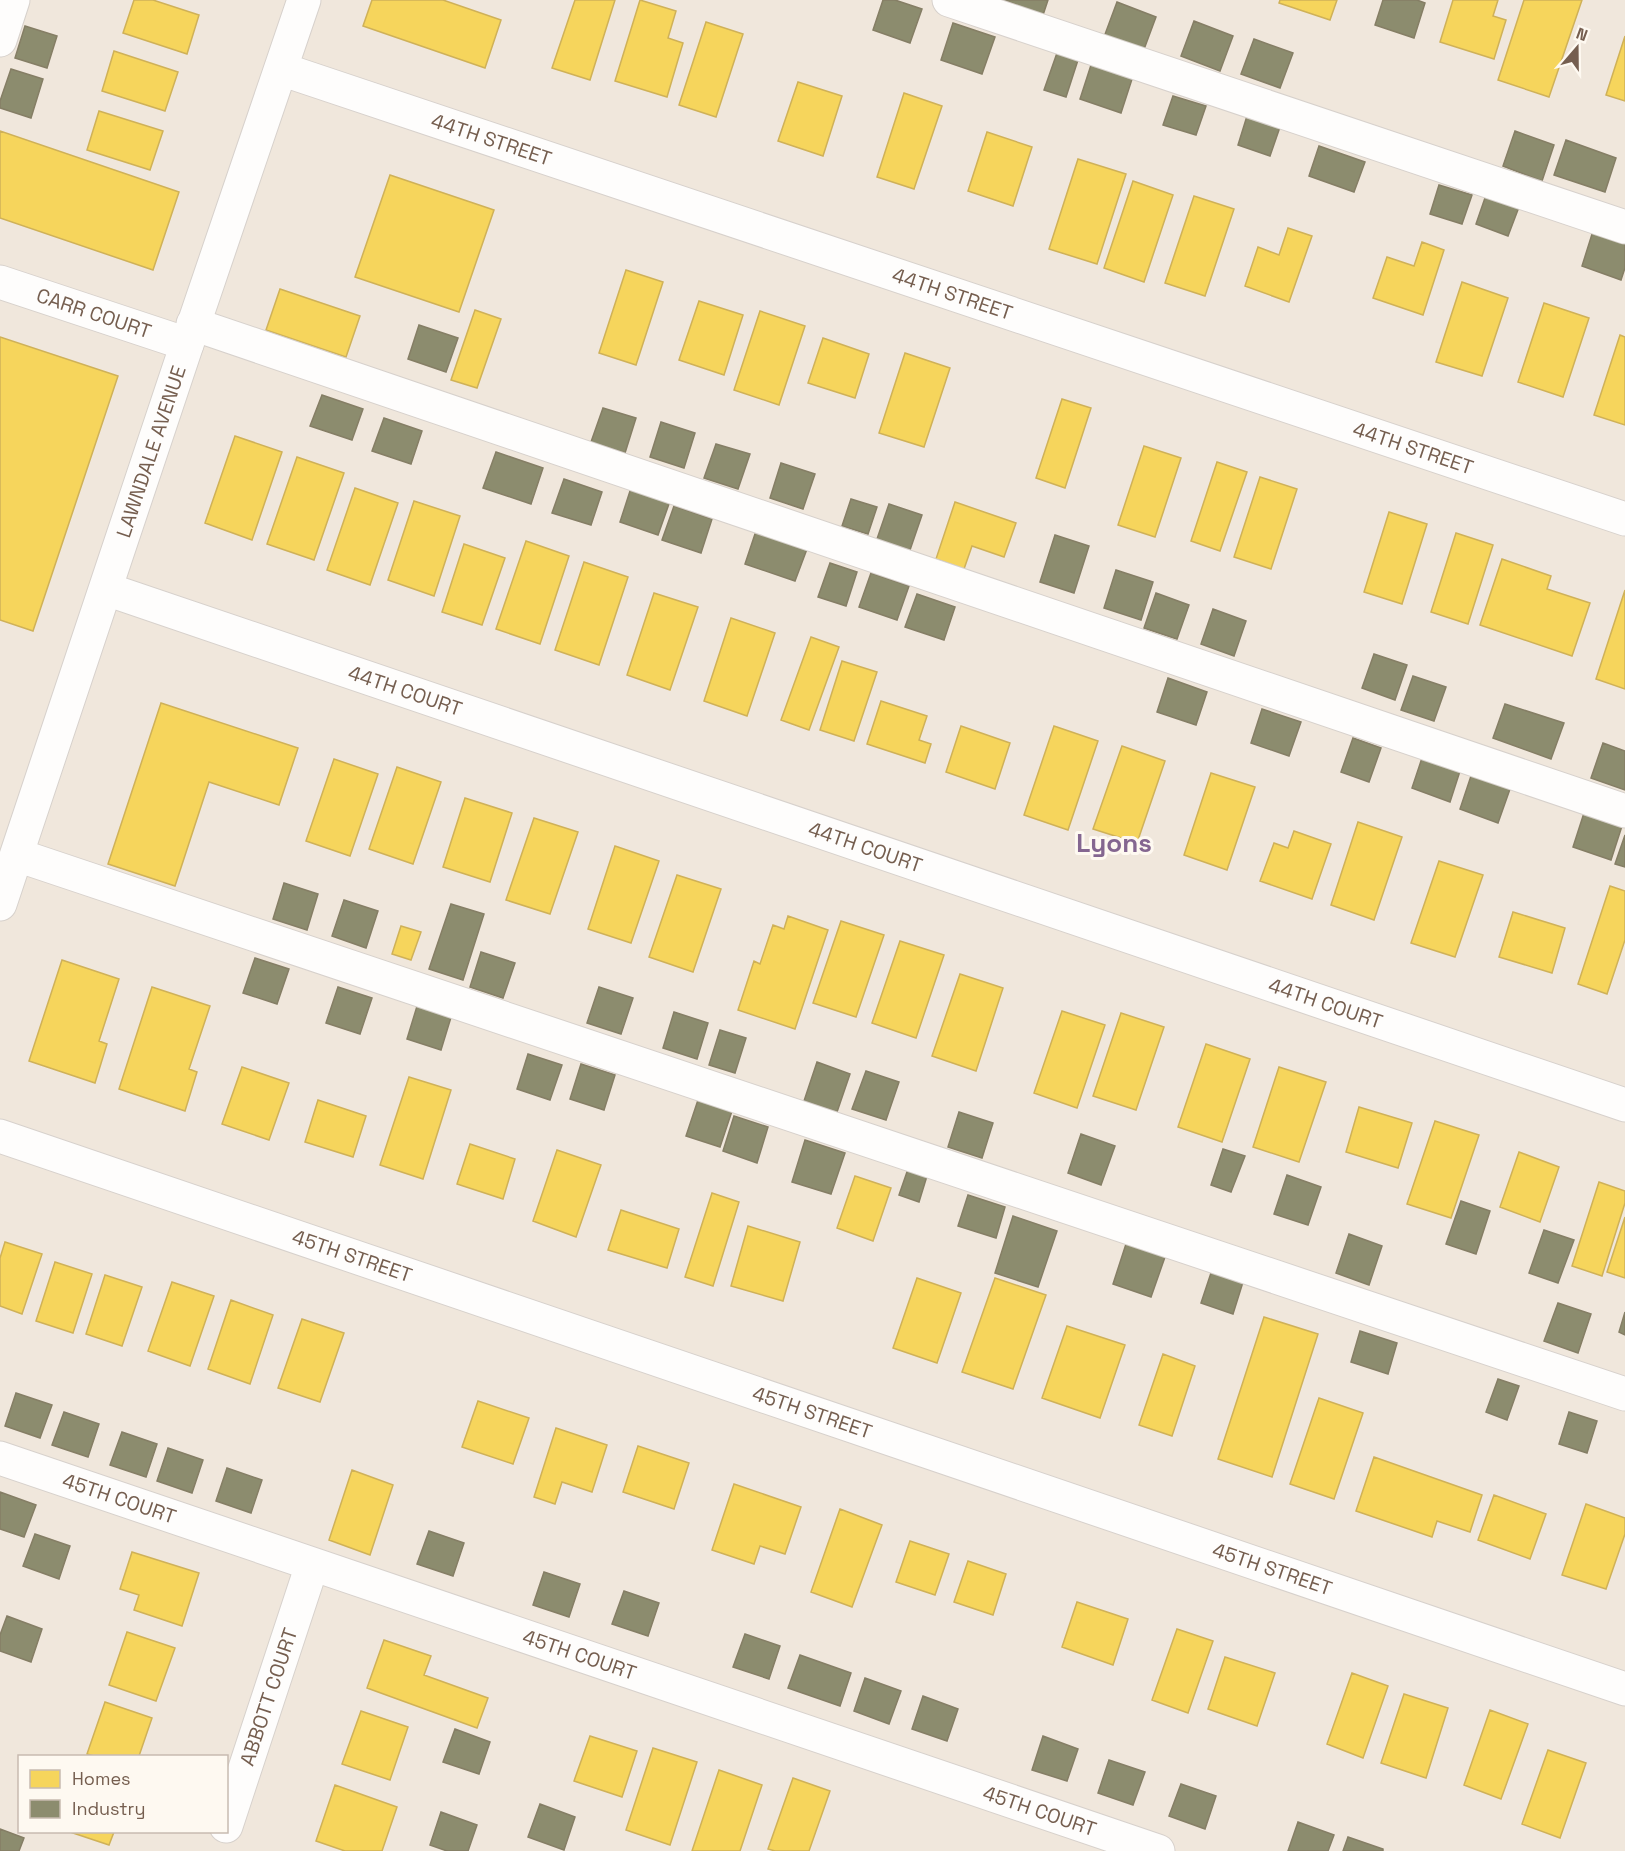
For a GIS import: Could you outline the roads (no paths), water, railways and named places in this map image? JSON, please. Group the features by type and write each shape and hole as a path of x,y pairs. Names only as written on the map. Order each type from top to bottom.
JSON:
{"street":[{"path":"0,40 14,0"},
{"name":"LAWNDALE AVENUE","path":"6,879 304,0"},
{"path":"949,0 1625,227"},
{"name":"44TH STREET","path":"280,69 1625,519"},
{"name":"CARR COURT","path":"0,282 190,334 1625,811"},
{"name":"44TH COURT","path":"106,589 1625,1105"},
{"path":"6,879 1625,1394"},
{"name":"45TH STREET","path":"0,1136 1625,1689"},
{"name":"45TH COURT","path":"0,1458 1158,1851"},
{"name":"ABBOTT COURT","path":"228,1820 312,1565"},
{"path":"218,1851 225,1833"}],"district":[{"name":"Lyons","path":"1114,843"}]}
